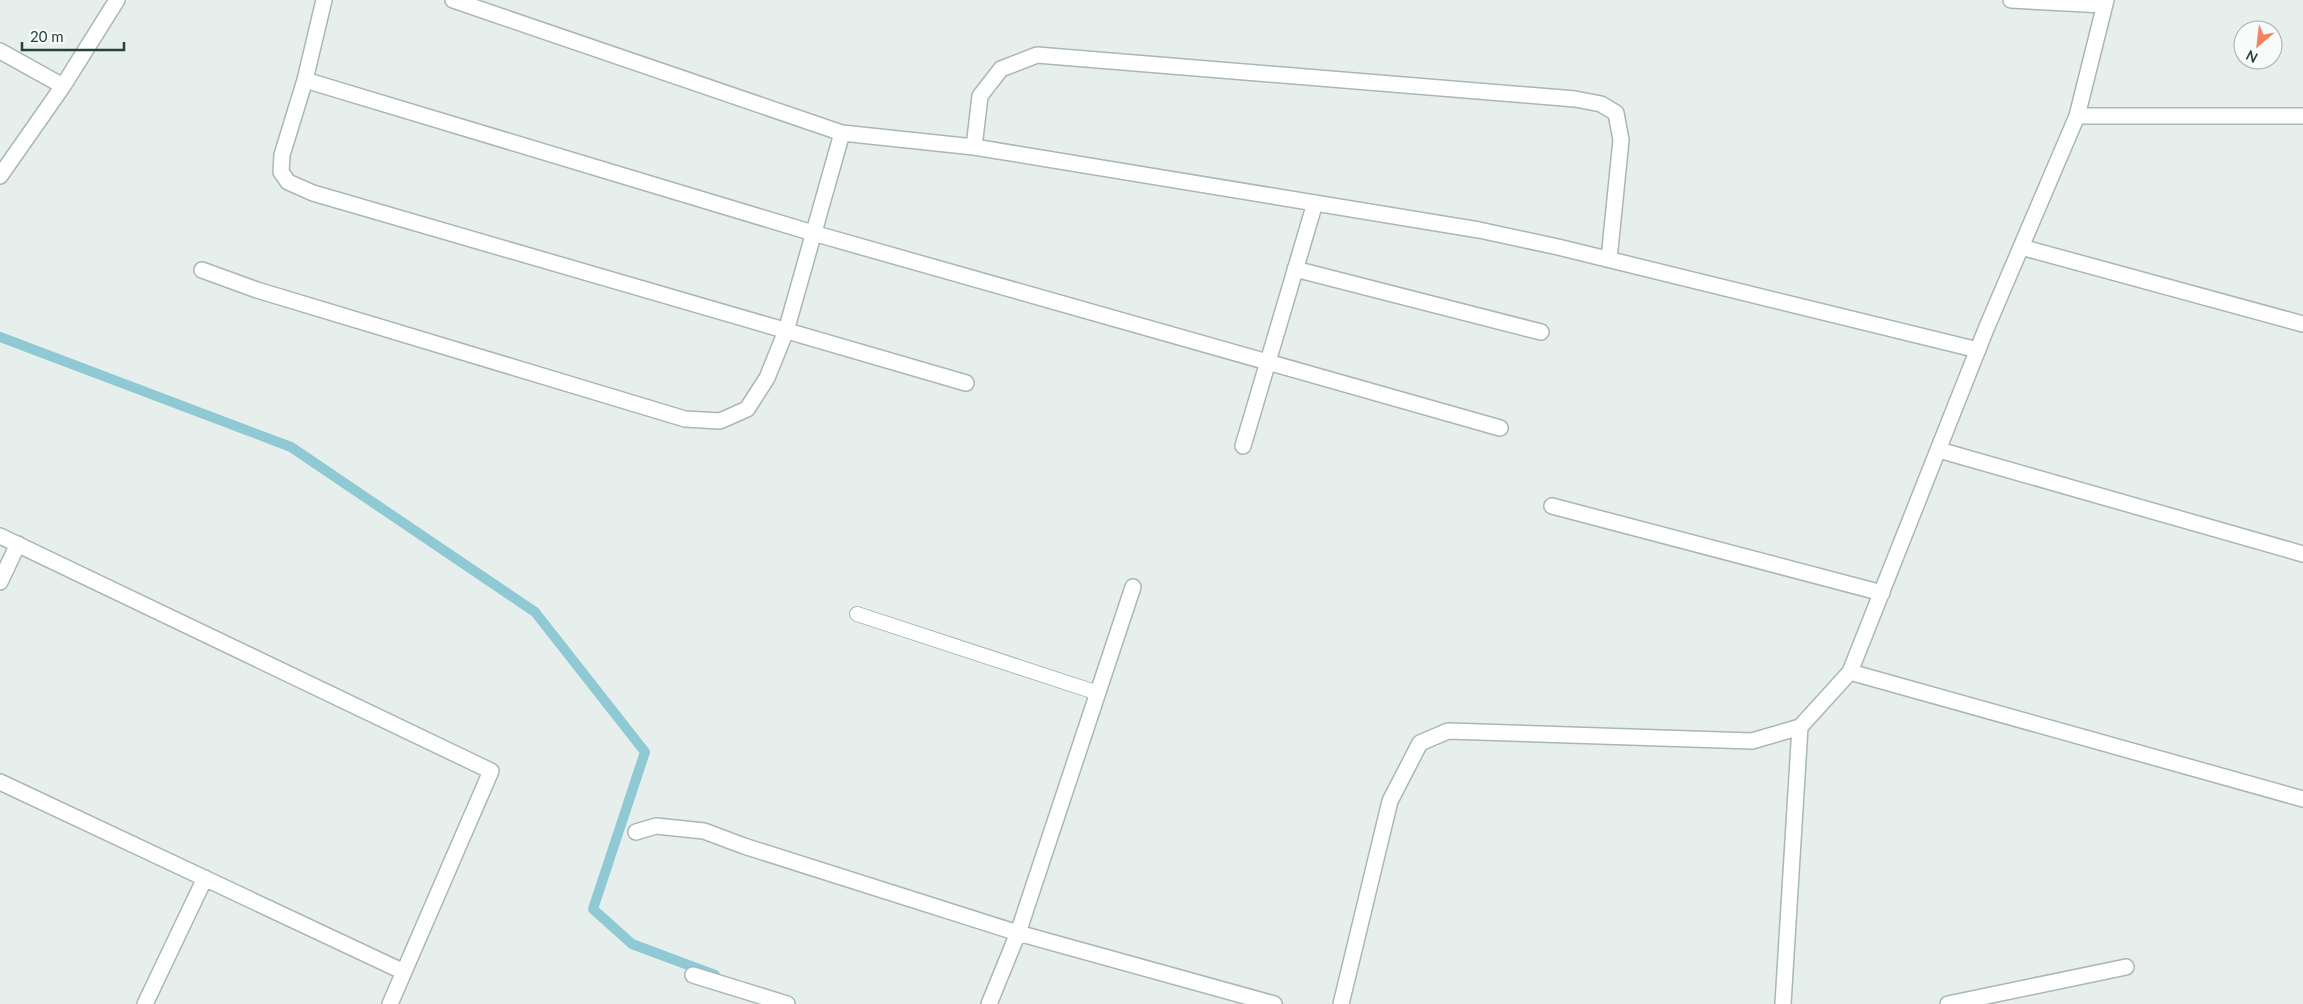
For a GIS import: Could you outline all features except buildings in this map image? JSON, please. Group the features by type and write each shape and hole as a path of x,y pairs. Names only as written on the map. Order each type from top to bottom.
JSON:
{"street":[{"path":"0,176 63,86 116,0"},
{"path":"324,0 305,80 282,155 281,172 288,182 313,194 966,382"},
{"path":"453,0 842,133 974,148 1479,230 1609,259 1978,350"},
{"path":"1340,1004 1390,801 1420,743 1448,730 1752,741 1800,726 1850,672 1978,350 2077,116 2105,2 2011,0"},
{"path":"0,50 63,86"},
{"path":"974,148 980,96 1001,69 1037,55 1575,99 1601,104 1616,112 1621,140 1609,259"},
{"path":"305,80 813,233 1500,428"},
{"path":"2077,116 2303,116"},
{"path":"202,270 257,290 685,420 720,421 747,409 767,378 786,331 842,133"},
{"path":"1242,446 1315,203"},
{"path":"2022,247 2303,324"},
{"path":"1295,269 1541,332"},
{"path":"1939,450 2303,554"},
{"path":"1552,506 1882,592"},
{"path":"0,536 491,771 390,1004"},
{"path":"0,582 18,544"},
{"path":"989,1004 1018,933 1133,587"},
{"path":"1850,672 2303,799"},
{"path":"1783,1004 1800,726"},
{"path":"0,782 404,972"},
{"path":"636,832 656,826 704,831 744,846 1018,933 1274,1004"},
{"path":"145,1004 205,878"},
{"path":"1948,1004 2126,967"},
{"path":"693,975 787,1004"}],"lane":[{"path":"857,614 1098,693"}],"waterway":[{"path":"0,337 291,447 535,612 645,752 593,909 632,944 715,975"}]}
